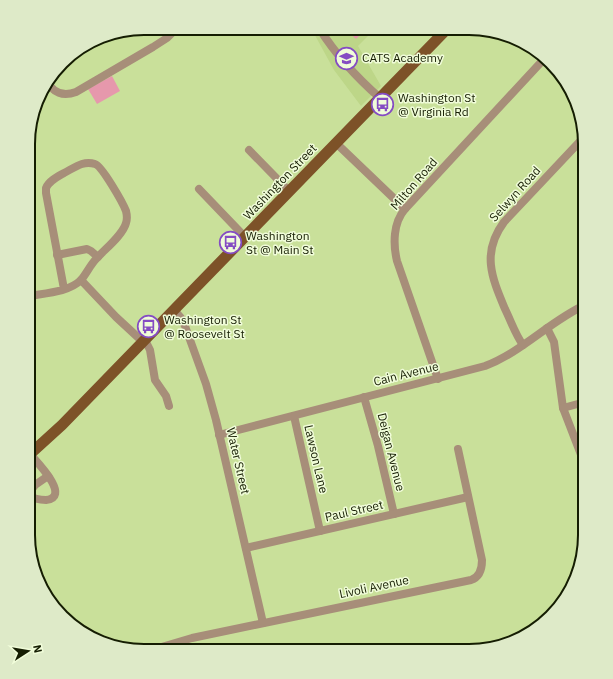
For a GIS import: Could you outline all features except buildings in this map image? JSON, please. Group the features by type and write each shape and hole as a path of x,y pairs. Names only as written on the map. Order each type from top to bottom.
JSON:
{"main road":[{"name":"Washington Street","path":"35,449 58,429 441,35"}],"street":[{"path":"51,87 58,93 68,94 76,92 153,47 170,35"},
{"path":"324,35 343,62 356,77 380,98"},
{"name":"Milton Road","path":"438,379 396,255 394,244 396,229 405,209 541,62"},
{"name":"Selwyn Road","path":"523,345 516,334 493,280 490,263 492,245 498,230 504,222 578,142"},
{"path":"336,143 405,209"},
{"path":"249,150 289,192"},
{"path":"35,295 64,289 73,286 81,280 90,265 120,234 126,225 127,217 125,209 103,170 97,164 88,162 80,164 54,179 46,188 64,289"},
{"path":"199,189 245,237"},
{"path":"57,255 91,250 98,257"},
{"path":"81,280 116,317 144,341 150,350 155,380 166,396 170,406"},
{"name":"Cain Avenue","path":"219,434 438,379 491,364 578,308"},
{"name":"Water Street","path":"174,310 181,318 185,326 208,390 263,623"},
{"path":"547,328 552,335 554,342 563,408 578,447"},
{"name":"Deigan Avenue","path":"364,398 378,446 394,514"},
{"path":"563,408 578,404"},
{"name":"Lawson Lane","path":"294,416 320,531"},
{"name":"Livoli Avenue","path":"172,644 192,638 470,580 476,577 481,571 482,560 458,449"},
{"path":"35,461 54,485 55,491 52,498 48,500 39,500 35,498"},
{"path":"35,487 48,476"},
{"name":"Paul Street","path":"246,548 468,497"}],"shaded area":[{"name":"CATS Academy","path":"315,35 369,35 358,46 381,86 361,106 334,70"},
{"path":"352,35 360,35 356,39"},
{"path":"112,76 120,91 97,104 88,89"}],"place":[{"name":"CATS Academy","path":"346,58"},
{"name":"Washington St @ Virginia Rd","path":"382,105"},
{"name":"Washington St @ Main St","path":"230,243"},
{"name":"Washington St @ Roosevelt St","path":"148,327"}]}
